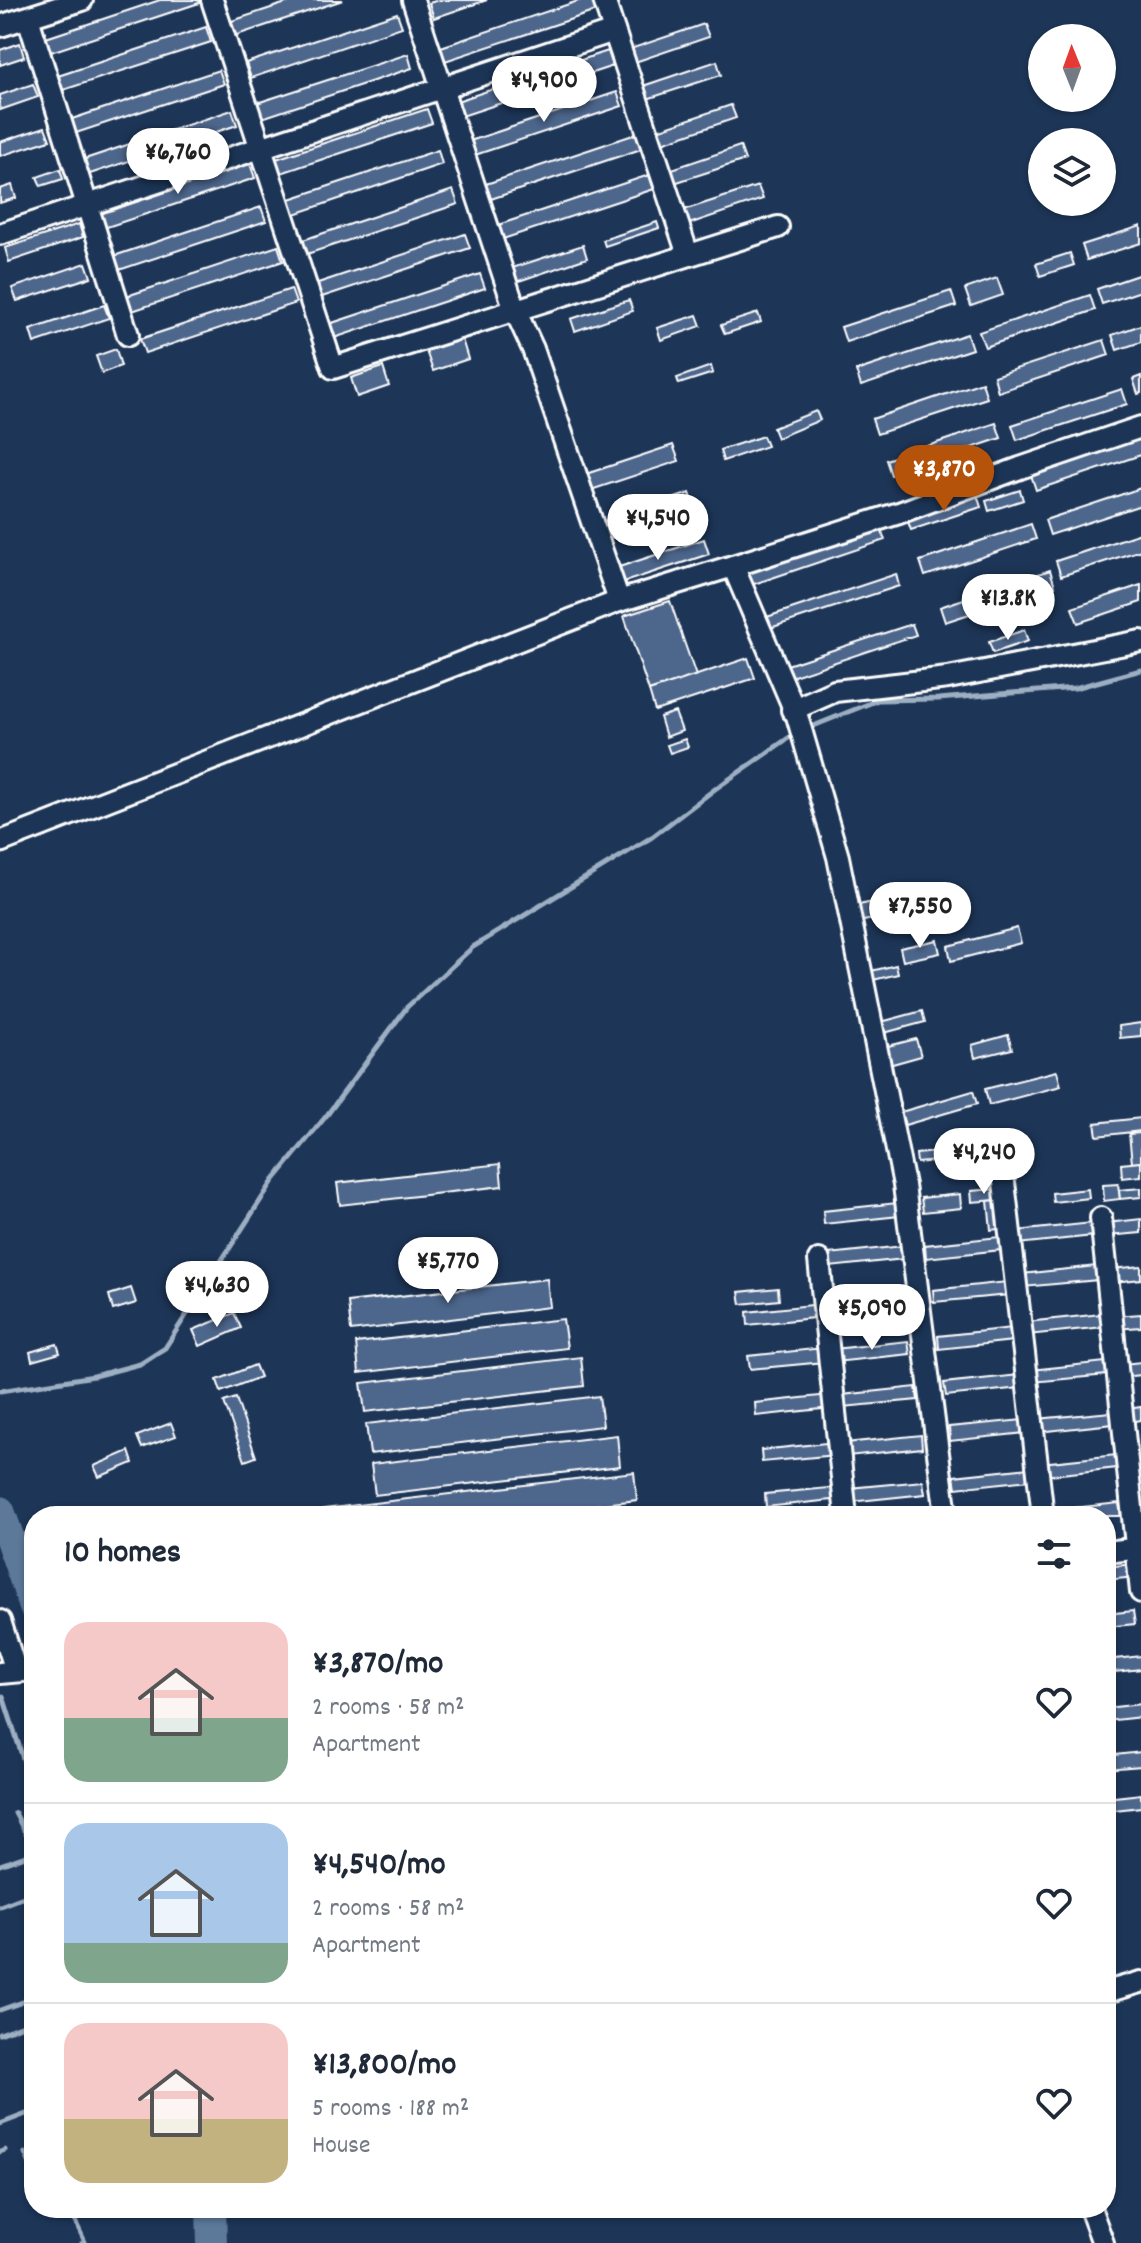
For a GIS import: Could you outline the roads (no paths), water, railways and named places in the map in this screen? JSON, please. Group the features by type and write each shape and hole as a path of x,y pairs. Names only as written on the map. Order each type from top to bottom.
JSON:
{"street":[{"path":"0,26 82,0"},
{"path":"212,0 333,368 778,227"},
{"path":"413,0 515,310 533,349 619,601"},
{"path":"604,0 688,255"},
{"path":"28,18 128,335"},
{"path":"0,234 614,31"},
{"path":"0,842 619,601 899,513 1141,427"},
{"path":"733,566 794,713 838,857 904,1185 945,1506"},
{"path":"794,713 835,691 948,678 1141,641"},
{"path":"1004,1182 1042,1506"},
{"path":"1101,1218 1141,1592"},
{"path":"819,1260 845,1506"},
{"path":"1116,1551 1138,1548"},
{"path":"0,1621 17,1671"},
{"path":"1116,1989 1141,1982"},
{"path":"1094,2218 1103,2243"}],"waterway":[{"path":"806,729 878,700 938,699 1075,688 1141,670"},
{"path":"0,1391 94,1376 140,1364 165,1348 273,1181 327,1115 407,1007 473,947 652,837 797,732"},
{"path":"0,1511 24,1579"},
{"path":"0,1697 3,1696 24,1762"},
{"path":"15,1813 24,1830"},
{"path":"0,1865 24,1857"},
{"path":"0,1906 24,1897"},
{"path":"0,2010 24,2002"},
{"path":"0,2034 24,2025"},
{"path":"0,2124 24,2115"},
{"path":"0,2152 5,2150"},
{"path":"74,2218 85,2242 82,2243"},
{"path":"211,2218 212,2243"}]}
